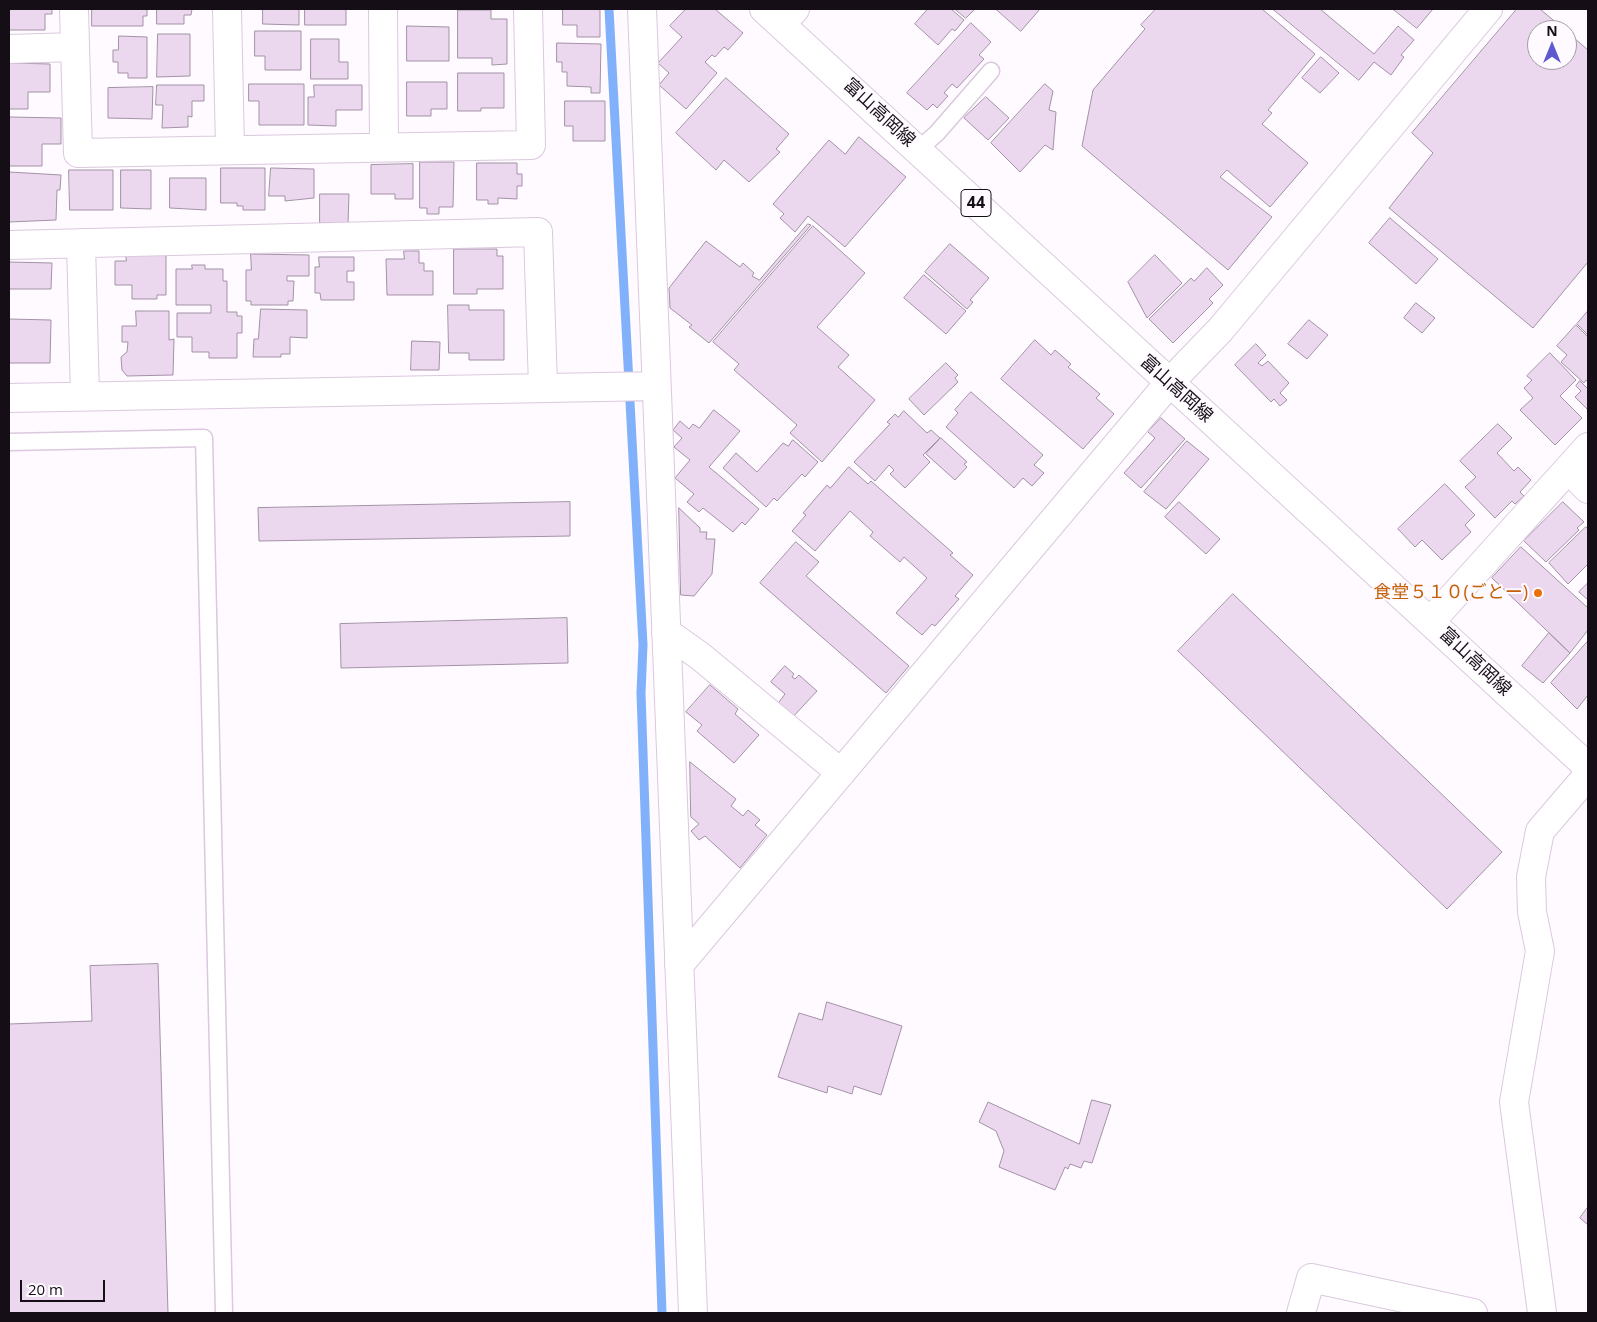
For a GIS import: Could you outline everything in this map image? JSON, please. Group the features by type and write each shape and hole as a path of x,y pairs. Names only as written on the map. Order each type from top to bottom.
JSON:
{"street":[{"path":"74,9 78,153 531,145 528,9"},
{"path":"227,9 230,149"},
{"path":"382,9 384,147"},
{"path":"642,9 693,1313"},
{"path":"679,965 1170,382 1221,329 1488,9"},
{"name":"富山高岡線","path":"780,13 918,150 1588,767"},
{"path":"9,49 75,48"},
{"path":"9,245 538,232 544,386"},
{"path":"81,243 85,396"},
{"path":"9,398 544,386 656,386"},
{"path":"1431,621 1588,447"},
{"path":"1568,469 1588,489"},
{"path":"666,632 700,656 840,773"},
{"path":"1542,1313 1514,1102 1540,951 1532,912 1530,877 1540,831 1588,775"},
{"path":"1301,1313 1311,1278 1473,1313"}],"lane":[{"path":"918,150 937,133 991,71"},
{"path":"9,442 204,438 224,1313"}],"building":[{"path":"9,9 52,9 52,14 45,14 45,30 9,30"},
{"path":"92,9 147,9 147,16 143,16 143,26 92,26"},
{"path":"157,9 192,9 191,15 184,15 184,24 157,24"},
{"path":"263,9 299,9 299,25 263,24"},
{"path":"305,9 346,9 346,25 305,25"},
{"path":"563,9 600,9 600,37 577,37 577,25 563,25"},
{"path":"686,9 715,9 743,33 728,50 724,47 715,57 712,55 705,62 717,73 686,109 659,85 669,73 658,63 682,37 670,26"},
{"path":"928,9 951,9 964,20 955,31 952,29 938,45 915,24"},
{"path":"955,9 975,9 966,18"},
{"path":"996,9 1040,9 1021,31"},
{"path":"1156,9 1262,9 1315,54 1268,110 1272,113 1262,124 1308,163 1270,207 1227,170 1220,177 1272,217 1228,270 1082,146 1093,90 1145,29 1141,25"},
{"path":"1273,9 1320,9 1374,54 1398,26 1414,40 1401,55 1404,57 1391,75 1374,62 1359,80"},
{"path":"1393,9 1433,9 1417,28"},
{"path":"1517,9 1540,9 1553,20 1527,20 1527,70 1577,70 1577,41 1588,50 1588,262 1533,328 1389,208 1433,153 1412,133"},
{"path":"458,10 491,10 491,19 507,19 507,64 492,65 492,58 458,58"},
{"path":"971,23 991,42 979,55 984,59 957,88 952,84 944,93 948,96 937,108 933,104 927,110 907,93"},
{"path":"407,26 449,27 449,61 407,61"},
{"path":"255,31 301,31 301,70 265,70 265,56 255,56"},
{"path":"158,34 190,34 190,76 157,77"},
{"path":"119,36 147,37 147,78 128,78 128,73 118,73 118,62 113,62 113,50 118,50"},
{"path":"311,39 339,39 339,62 348,62 348,79 311,79"},
{"path":"557,43 601,44 600,93 591,93 591,87 567,86 567,72 562,72 562,62 557,62"},
{"path":"1321,57 1339,73 1320,93 1302,78"},
{"path":"9,63 50,64 50,92 28,92 28,109 9,109"},
{"path":"458,73 504,73 504,108 458,111"},
{"path":"726,78 789,134 776,149 780,152 749,182 724,160 716,170 676,133"},
{"path":"407,82 447,82 447,109 431,109 431,116 407,116"},
{"path":"249,84 304,84 304,125 259,125 259,101 249,101"},
{"path":"1045,84 1053,91 1049,110 1056,112 1053,150 1045,145 1020,172 991,143"},
{"path":"157,85 204,85 204,101 192,101 192,117 188,116 188,127 162,128 163,105 156,105"},
{"path":"314,85 362,85 362,110 336,110 336,126 308,125 308,97 314,97"},
{"path":"153,87 152,119 108,118 108,88"},
{"path":"986,97 1009,118 988,140 964,118"},
{"path":"565,101 605,101 605,141 573,141 573,126 565,126"},
{"path":"9,117 61,118 61,144 42,144 42,166 9,166"},
{"path":"859,137 906,177 845,247 808,216 795,232 780,218 784,214 773,204 829,140 845,154"},
{"path":"420,162 454,162 453,207 439,207 439,214 427,214 427,208 420,208"},
{"path":"477,163 517,163 517,174 522,174 522,186 517,186 517,199 498,198 498,204 488,204 488,200 477,200"},
{"path":"413,164 413,199 395,199 395,194 371,194 371,165"},
{"path":"221,168 265,168 265,210 243,210 243,206 237,206 237,203 221,203"},
{"path":"271,168 314,169 314,198 285,201 285,196 269,196"},
{"path":"69,170 113,170 113,210 70,210"},
{"path":"121,170 151,170 151,209 121,208"},
{"path":"9,172 61,175 60,190 57,190 56,220 9,222"},
{"path":"170,178 206,178 206,210 170,208"},
{"path":"320,194 349,194 348,223 320,223"},
{"path":"1390,218 1438,259 1416,284 1369,243"},
{"path":"808,224 811,225 709,343 689,327 692,325 670,308 669,288 706,241 740,267 743,263 754,273 752,276 759,280"},
{"path":"813,226 865,273 817,327 849,355 838,367 875,400 822,462 790,433 797,425 734,370 739,364 713,342"},
{"path":"950,244 989,278 970,300 973,302 967,309 925,272"},
{"path":"454,249 497,249 497,256 503,256 503,289 477,289 477,294 454,294"},
{"path":"404,251 419,251 419,263 424,263 424,271 433,271 433,295 387,295 386,259 404,259"},
{"path":"251,254 309,255 309,276 287,276 287,281 294,281 293,301 288,301 288,305 251,305 251,301 246,301 246,270 251,270"},
{"path":"126,255 166,255 166,295 157,295 157,299 132,299 132,285 115,285 115,261 126,261"},
{"path":"1155,255 1182,283 1147,318 1128,282"},
{"path":"319,257 354,257 354,271 347,271 347,282 354,282 354,300 321,300 320,293 315,293 315,267 319,267"},
{"path":"9,262 52,263 51,289 9,289"},
{"path":"192,265 205,265 205,269 223,269 223,281 227,281 227,312 237,312 237,316 242,316 242,333 237,333 237,358 209,358 209,352 192,352 192,337 177,337 177,313 211,313 211,305 176,305 176,269 192,269"},
{"path":"1207,268 1223,285 1209,299 1213,303 1173,343 1149,319 1191,278 1194,281"},
{"path":"924,275 966,311 946,334 904,298"},
{"path":"1416,303 1435,318 1422,333 1404,318"},
{"path":"448,305 469,305 469,310 504,310 504,360 469,360 469,353 449,353"},
{"path":"261,309 307,310 307,338 290,337 290,354 281,354 281,357 253,357 254,339 258,339"},
{"path":"136,311 169,311 169,340 174,339 173,375 127,376 122,370 121,357 127,352 128,342 122,342 122,326 136,326"},
{"path":"1588,311 1588,335 1577,324"},
{"path":"9,319 51,320 50,363 9,363"},
{"path":"1309,320 1328,335 1307,359 1288,344"},
{"path":"1576,325 1588,337 1588,382 1586,380 1584,383 1561,362 1567,355 1557,346"},
{"path":"1035,340 1051,355 1055,350 1071,364 1068,367 1100,394 1096,398 1114,414 1083,449 1001,379"},
{"path":"412,341 440,342 439,370 411,370"},
{"path":"1256,344 1266,355 1258,363 1262,366 1268,361 1289,383 1280,393 1287,400 1280,406 1274,399 1271,402 1235,365"},
{"path":"1550,353 1576,380 1560,396 1582,418 1555,445 1520,410 1533,398 1524,388 1532,380 1527,376"},
{"path":"946,363 958,375 955,378 958,382 924,415 909,399"},
{"path":"1580,381 1588,389 1588,410 1575,397 1581,391 1576,386"},
{"path":"971,392 1043,455 1034,465 1044,473 1032,486 1023,478 1014,488 946,427 958,413 955,410"},
{"path":"714,410 740,431 709,467 759,509 745,525 742,522 733,532 703,508 699,512 687,502 694,494 675,478 690,460 674,447 682,438 673,430 680,421 689,429 693,424 699,428"},
{"path":"904,411 927,433 931,430 940,438 923,455 930,462 905,488 890,474 894,470 889,465 875,481 854,462 890,424 887,422 895,414 898,417"},
{"path":"1161,418 1185,439 1141,488 1124,473 1155,438 1148,432"},
{"path":"1498,424 1512,438 1497,453 1514,471 1518,467 1531,480 1520,492 1524,496 1515,504 1512,501 1495,518 1465,487 1476,477 1460,461"},
{"path":"941,438 967,462 964,464 967,467 955,480 926,454"},
{"path":"793,440 818,462 805,477 802,474 777,501 774,498 766,507 723,468 736,453 757,472 783,443 788,446"},
{"path":"1187,441 1209,459 1166,509 1144,492"},
{"path":"849,467 868,484 871,481 953,553 950,555 973,575 955,596 959,599 935,626 932,624 922,635 896,613 927,578 904,557 900,562 870,536 873,532 850,511 815,551 792,531 806,515 803,513 827,485 830,488"},
{"path":"1445,484 1475,515 1465,525 1471,532 1442,560 1422,540 1415,547 1398,529"},
{"path":"570,502 570,536 259,541 258,508"},
{"path":"1179,502 1220,539 1206,554 1165,517"},
{"path":"1563,502 1584,522 1577,528 1579,530 1546,562 1524,541"},
{"path":"679,508 700,528 700,532 707,532 706,539 715,539 712,574 694,596 681,595"},
{"path":"1586,527 1588,529 1588,564 1568,584 1549,563"},
{"path":"796,542 819,562 806,576 909,666 886,693 760,583"},
{"path":"1521,547 1588,608 1588,630 1570,653 1492,578"},
{"path":"1588,583 1588,600 1579,592"},
{"path":"1233,594 1502,852 1447,909 1178,651"},
{"path":"567,618 568,663 341,668 340,624"},
{"path":"1549,633 1570,653 1543,683 1522,666"},
{"path":"1588,641 1588,695 1577,709 1551,683"},
{"path":"785,666 794,674 792,677 795,679 799,675 817,691 791,719 776,706 785,694 771,682"},
{"path":"710,685 738,709 735,714 759,735 734,763 697,731 702,725 686,712"},
{"path":"690,762 736,799 731,806 743,816 748,810 760,820 755,825 767,835 740,868 705,836 699,840 691,831 699,824 691,817"},
{"path":"158,964 168,1313 9,1313 9,1024 92,1021 90,966"},
{"path":"827,1002 902,1026 881,1095 854,1086 852,1094 828,1086 827,1093 778,1077 799,1013 822,1020"},
{"path":"1092,1100 1111,1105 1092,1163 1084,1161 1081,1168 1070,1164 1068,1169 1065,1167 1055,1190 999,1167 1004,1151 996,1131 979,1122 988,1102 1079,1144"},
{"path":"1588,1207 1588,1225 1580,1218"}],"waterway":[{"path":"609,9 643,645 641,693 662,1313"}],"place":[{"name":"食堂５１０(ごとー)","path":"1538,593"}]}
